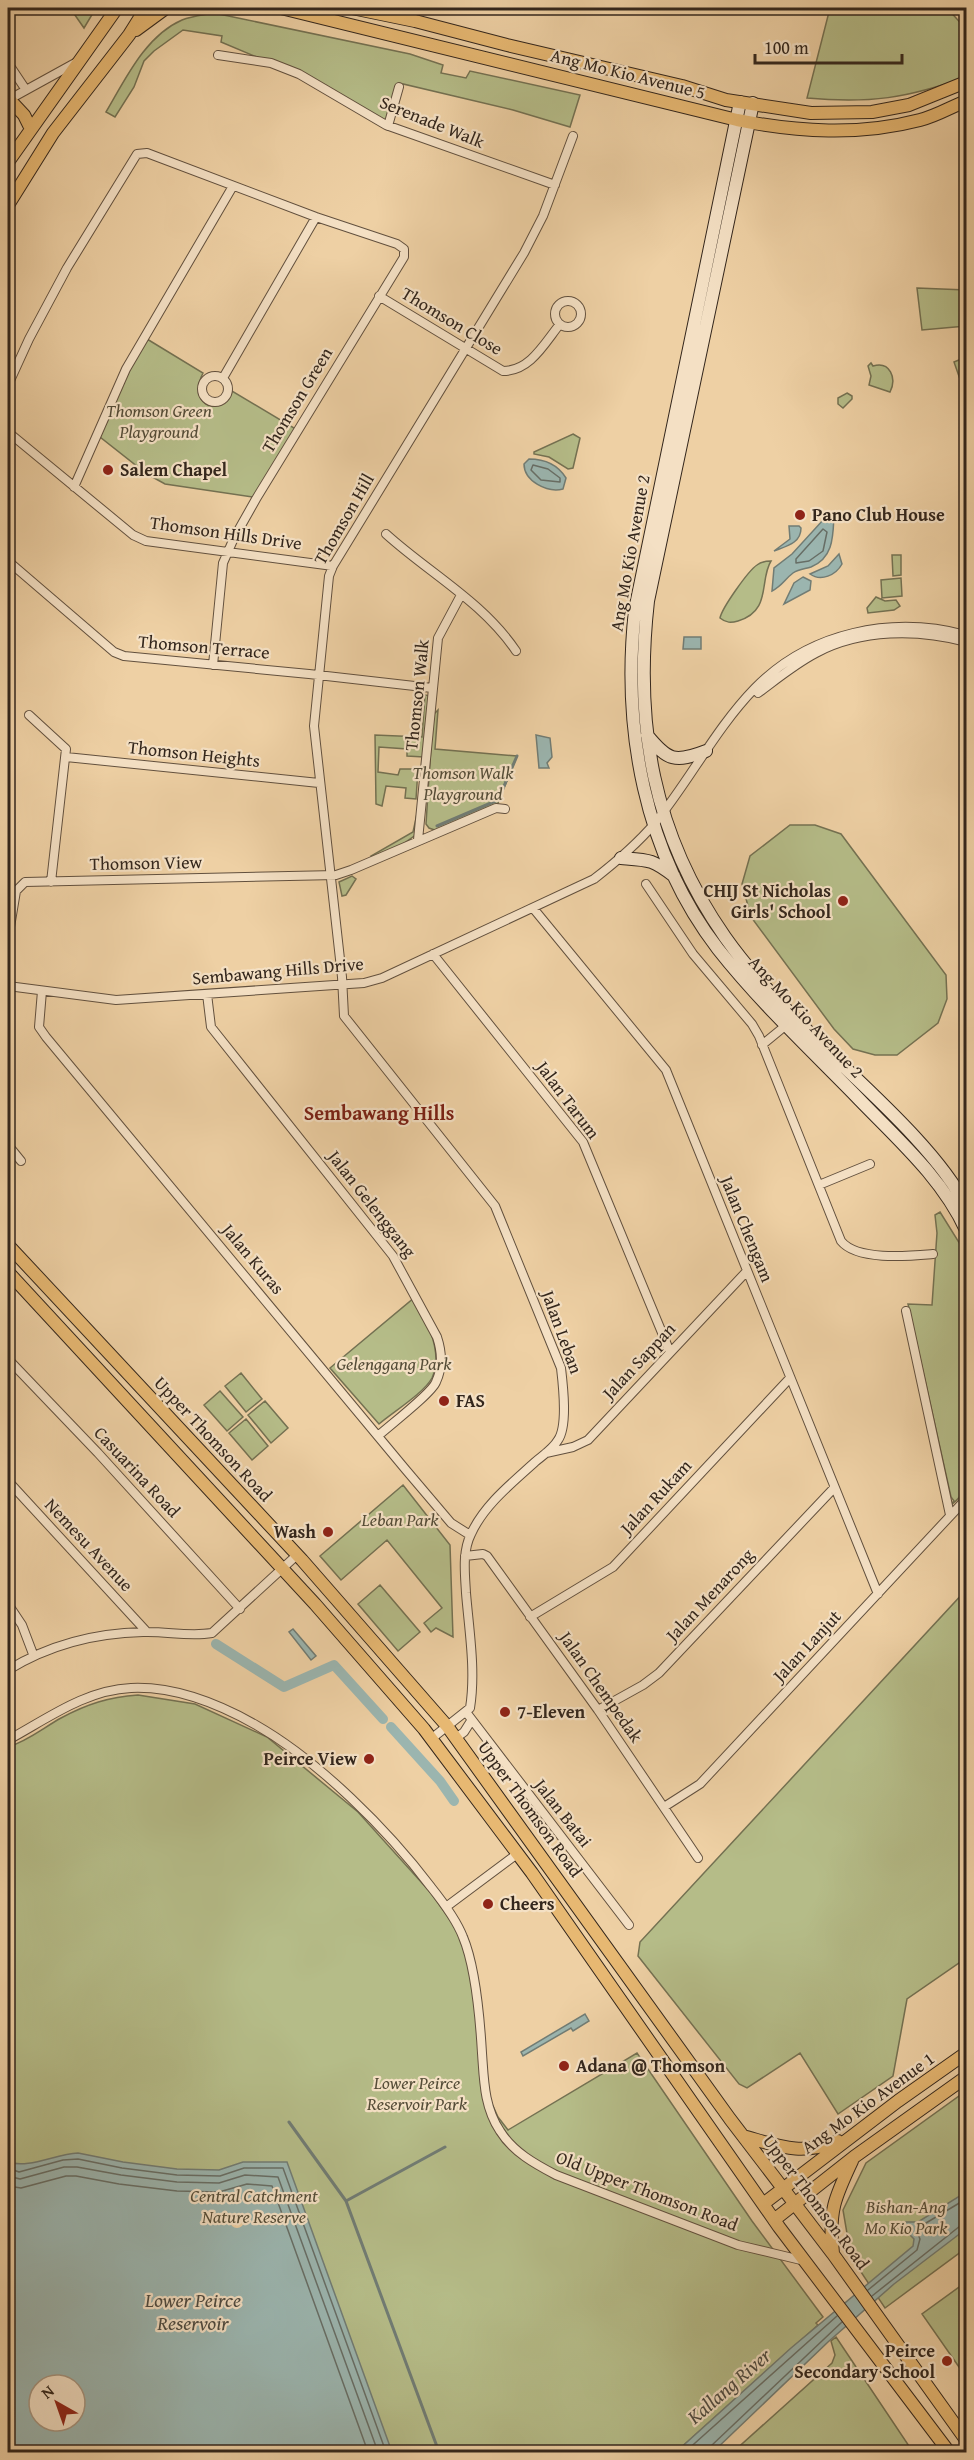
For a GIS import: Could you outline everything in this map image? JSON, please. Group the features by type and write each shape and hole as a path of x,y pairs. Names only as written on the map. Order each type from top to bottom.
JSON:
{"main road":[{"path":"8,162 30,127 117,8"},
{"path":"8,205 53,133 129,35 146,8"},
{"path":"129,35 166,8"},
{"name":"Ang Mo Kio Avenue 5","path":"281,8 744,121 811,132 881,129 922,120 966,101"},
{"name":"Ang Mo Kio Avenue 5","path":"352,8 415,21 747,103 811,113 872,112 909,105 966,82"},
{"path":"8,100 24,114 30,127"},
{"name":"Ang Mo Kio Avenue 2","path":"747,103 707,293 640,583 632,636 631,702 640,778 654,824 675,877 687,901 718,948 756,994 791,1021 931,1156 966,1206"},
{"name":"Ang Mo Kio Avenue 2","path":"707,293 648,601 643,670 646,734 663,812 685,869 706,907 735,951 791,1021 921,1164 959,1213 966,1230"},
{"path":"646,734 662,753 676,759 688,758 706,751"},
{"path":"621,858 649,860 657,863 675,877"},
{"name":"Upper Thomson Road","path":"8,1245 362,1626 447,1726 966,2440"},
{"name":"Upper Thomson Road","path":"8,1272 283,1569 431,1739 518,1854 774,2220 949,2452"},
{"name":"Ang Mo Kio Avenue 1","path":"763,2204 853,2134 966,2053"},
{"name":"Ang Mo Kio Avenue 1","path":"774,2220 854,2157 966,2077"},
{"path":"743,2136 788,2148 812,2149 853,2134"},
{"path":"833,2254 830,2231 836,2193 854,2157"}],"street":[{"name":"Serenade Walk","path":"218,55 271,63 299,75 388,126 555,185"},
{"path":"8,100 80,60"},
{"path":"8,63 26,90"},
{"path":"388,126 399,87"},
{"path":"555,185 573,136"},
{"name":"Thomson Green","path":"8,386 29,339 67,268 137,154 147,153 316,217 398,244 404,249 404,257 256,499 226,553 213,665"},
{"name":"Thomson Hill","path":"343,985 314,726 329,576 524,253 543,216 555,185"},
{"path":"74,487 126,369 232,186"},
{"path":"223,378 316,217"},
{"name":"Thomson Close","path":"379,296 503,371 513,371 526,366 560,324"},
{"name":"Thomson Hills Drive","path":"8,432 133,535 146,541 333,566"},
{"path":"386,534 505,634 516,651"},
{"name":"Thomson Terrace","path":"8,561 114,652 124,656 432,688"},
{"name":"Thomson Walk","path":"418,840 438,638 461,595"},
{"path":"752,694 753,690 786,664 814,647 848,633 886,627 936,630 966,635"},
{"path":"752,694 756,694 816,653 850,640 886,633 927,635 966,642"},
{"name":"Sembawang Hills Drive","path":"8,986 116,1000 343,985 382,978 594,879 621,858 654,824 706,751 740,706 752,694"},
{"path":"29,715 66,748 51,882"},
{"name":"Thomson Heights","path":"66,757 319,783"},
{"path":"329,875 351,870 496,808 505,809"},
{"name":"Thomson View","path":"8,939 16,891 25,882 329,875"},
{"path":"646,884 693,954 752,1024 846,1248 856,1252 908,1256 933,1254"},
{"name":"Jalan Chengam","path":"533,908 666,1070 878,1594"},
{"name":"Jalan Tarum","path":"433,954 583,1142 670,1352"},
{"name":"Jalan Leban","path":"343,985 346,1021 495,1206 561,1368 564,1415 559,1440 504,1490 479,1520 470,1535 465,1556 472,1693 470,1708 466,1712"},
{"name":"Jalan Kuras","path":"42,991 39,1027 46,1037 451,1523 470,1535"},
{"name":"Jalan Gelenggang","path":"207,994 211,1027 393,1256 437,1337 441,1350 441,1361 436,1384 378,1436"},
{"path":"762,1045 791,1021"},
{"path":"8,1145 21,1161"},
{"path":"819,1185 870,1164"},
{"name":"Jalan Sappan","path":"544,1454 573,1447 588,1440 747,1272"},
{"path":"906,1311 950,1515"},
{"name":"Casuarina Road","path":"9,1364 98,1454 240,1609"},
{"name":"Jalan Rukam","path":"530,1617 613,1567 790,1378"},
{"name":"Nemesu Avenue","path":"8,1481 146,1631"},
{"name":"Jalan Menarong","path":"598,1710 643,1685 659,1673 834,1488"},
{"name":"Jalan Lanjut","path":"664,1807 700,1784 966,1499"},
{"name":"Jalan Chempedak","path":"465,1556 483,1554 487,1556 598,1710 698,1858"},
{"path":"8,1670 33,1654 81,1639 111,1633 146,1631 187,1635 212,1633 297,1555"},
{"path":"8,1604 22,1625 33,1654"},
{"name":"Old Upper Thomson Road","path":"8,1740 82,1699 113,1689 149,1688 167,1691 221,1708 257,1726 315,1768 382,1829 409,1858 446,1907 463,1936 470,1961 480,2028 484,2093 499,2131 511,2146 531,2162 556,2175 738,2245 805,2261"},
{"path":"431,1739 466,1712 471,1721 464,1732 456,1738"},
{"name":"Jalan Batai","path":"471,1721 629,1925"},
{"name":"Upper Thomson Road","path":"446,1907 518,1854"}],"green space":[{"path":"70,8 96,8 84,28"},
{"path":"830,8 947,8 966,29 966,77 925,90 888,98 829,100 807,98"},
{"path":"214,13 410,54 443,65 441,73 466,78 470,71 580,95 570,127 513,110 403,84 386,125 271,63 221,42 222,36 183,30 144,61 134,87 115,117 106,112 137,60 157,37 182,20"},
{"path":"917,288 966,290 966,326 922,330"},
{"name":"Thomson Green Playground","path":"147,339 203,373 199,383 199,392 206,404 219,405 232,391 299,431 259,498 165,484 147,474 100,437 127,375"},
{"path":"966,357 966,380 961,382 954,362"},
{"path":"871,363 873,366 888,368 893,381 890,392 869,385 871,376 868,366"},
{"path":"847,393 852,396 852,399 843,408 838,404 838,398"},
{"path":"573,434 580,438 573,468 568,469 549,457 534,454 534,452"},
{"path":"892,555 901,555 901,575 893,576"},
{"path":"771,561 763,594 756,610 735,622 726,622 720,618 730,598 748,574 759,564"},
{"path":"901,578 902,596 882,598 881,580"},
{"path":"876,597 885,601 896,600 900,606 894,610 868,613 867,608"},
{"path":"425,695 430,696 424,757 407,756 407,749 379,747 378,772 398,775 400,769 418,769 416,799 405,798 406,788 386,786 382,806 376,804 375,735 422,737"},
{"name":"Thomson Walk Playground","path":"438,710 435,749 517,756 496,808 440,832 429,828 426,824 433,715"},
{"path":"417,814 417,834 393,851 375,859 371,856 413,832"},
{"path":"790,825 815,825 841,834 946,975 947,999 938,1023 897,1055 875,1055 853,1049 834,1029 751,917 742,884 750,856"},
{"path":"352,876 356,879 346,895 342,896 339,882"},
{"path":"940,1212 960,1244 966,1266 966,1419 960,1424 966,1433 966,1437 962,1438 967,1476 962,1493 957,1500 949,1506 954,1501 951,1497 908,1304 932,1305 937,1233 935,1215"},
{"name":"Gelenggang Park","path":"414,1298 432,1336 435,1347 435,1368 432,1378 422,1390 379,1424 330,1368"},
{"path":"241,1373 262,1399 246,1412 225,1386"},
{"path":"220,1391 243,1417 227,1431 204,1405"},
{"path":"265,1401 288,1428 271,1443 248,1415"},
{"path":"246,1419 268,1446 252,1460 229,1433"},
{"name":"Leban Park","path":"403,1485 450,1545 453,1637 436,1628 431,1632 424,1623 442,1608 387,1540 341,1580 320,1556"},
{"path":"380,1585 420,1632 398,1651 358,1604"},
{"path":"966,1590 966,1958 907,1999 893,2076 838,2114 800,2053 747,2088 739,2084 638,1956 640,1942"},
{"name":"Central Catchment Nature Reserve","path":"138,1695 195,1704 267,1737 358,1812 431,1893 460,1934 470,1961 487,2069 488,2095 498,2117 508,2130 637,2053 752,2221 823,2317 816,2323 818,2325 676,2452 8,2452 8,1747 29,1738 61,1718 108,1699"},
{"name":"Bishan-Ang Mo Kio Park","path":"966,2091 966,2248 885,2308 851,2257 843,2210 866,2163"},
{"path":"966,2282 966,2377 922,2314"},
{"path":"836,2337 913,2452 733,2452 832,2363 835,2355 831,2341"}],"water":[{"path":"529,459 540,460 555,466 566,478 563,489 550,489 532,480 524,464"},
{"path":"834,515 831,545 824,558 811,567 793,573 772,591 774,568 792,554 823,520"},
{"path":"789,526 801,528 799,537 796,541 774,551 790,539"},
{"path":"839,554 842,564 832,574 819,577 810,574 828,566"},
{"path":"803,577 811,581 810,590 784,604 794,583"},
{"path":"684,637 701,637 701,649 683,649"},
{"path":"536,735 550,738 552,757 547,763 549,768 539,768"},
{"path":"293,1629 316,1656 311,1660 289,1632"},
{"path":"585,2014 589,2021 573,2031 571,2028 523,2056 521,2052"},
{"name":"Lower Peirce Reservoir","path":"78,2153 177,2169 219,2170 243,2162 287,2162 392,2452 8,2452 8,2162 25,2164"},
{"path":"966,2192 966,2229 894,2284 828,2342 713,2452 676,2452 791,2348 913,2246 914,2239 906,2231 893,2225 895,2222 918,2222"}],"pier":[{"path":"234,2214 240,2214 244,2221 240,2228 234,2228 230,2224 230,2218"}],"waterway":[{"path":"437,826 498,800 517,756"},
{"path":"216,1644 284,1687 334,1665 383,1719"},
{"path":"391,1727 440,1781 454,1801"},
{"path":"289,2122 346,2201"},
{"path":"439,2452 346,2201 445,2147"}],"place":[{"name":"Salem Chapel","path":"108,470"},
{"name":"Pano Club House","path":"800,515"},
{"name":"CHIJ St Nicholas Girls' School","path":"843,901"},
{"name":"FAS","path":"444,1401"},
{"name":"Wash","path":"328,1532"},
{"name":"7-Eleven","path":"505,1712"},
{"name":"Peirce View","path":"369,1759"},
{"name":"Cheers","path":"488,1904"},
{"name":"Adana @ Thomson","path":"564,2066"},
{"name":"Peirce Secondary School","path":"947,2361"}],"district":[{"name":"Sembawang Hills","path":"379,1113"}],"park label":[{"name":"Lower Peirce Reservoir Park","path":"417,2093"}],"water label":[{"name":"Kallang River","path":"729,2386"}]}
